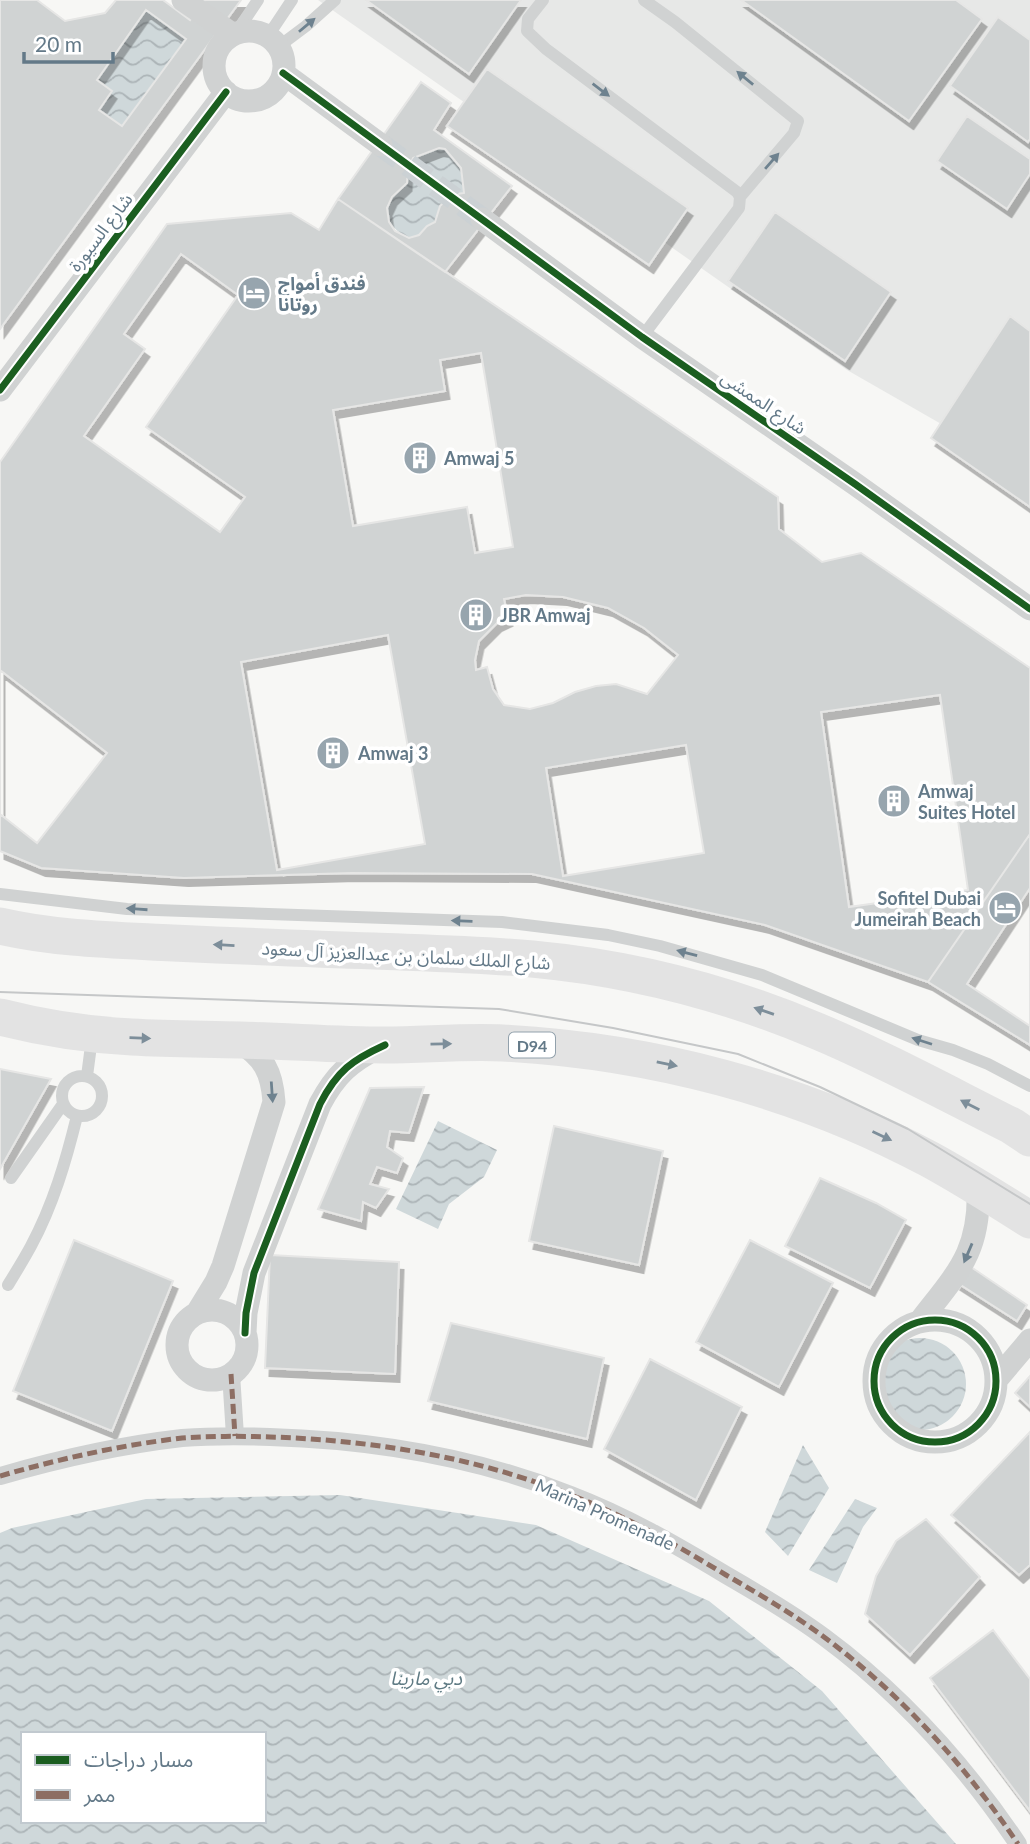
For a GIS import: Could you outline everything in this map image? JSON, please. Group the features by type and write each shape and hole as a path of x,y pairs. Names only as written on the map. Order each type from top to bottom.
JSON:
{"main road":[{"name":"شارع الملك سلمان بن عبدالعزيز آل سعود","path":"0,926 106,939 534,959 649,978 717,996 816,1030 1012,1126 1030,1138"},
{"name":"D94","path":"0,1017 93,1034 130,1037 384,1045 533,1045 610,1054 680,1067 763,1090 827,1112 888,1139 978,1186 1030,1220"}],"street":[{"path":"183,0 234,33"},
{"path":"247,31 258,32 273,42 283,62 283,73 273,91 254,100 234,98 226,92 215,73 214,62 223,41 234,33 247,31"},
{"path":"283,73 381,145"},
{"name":"شارع السيورة","path":"0,390 226,92"},
{"name":"شارع الممشى","path":"482,219 642,337 1030,609"},
{"path":"197,1313 223,1266 274,1102 273,1083 265,1064 252,1050 235,1040"},
{"path":"245,1333 239,1322 230,1315 220,1310 208,1310 197,1313 180,1328 177,1351 181,1362 198,1378 221,1379 240,1366 247,1344 246,1313 254,1273 320,1104 327,1090 347,1067 358,1058 384,1045"},
{"path":"921,1320 958,1272 969,1252 979,1208 978,1186"},
{"path":"943,1319 964,1326 972,1332 981,1339 992,1357 997,1379 994,1399 986,1416 972,1430 955,1440 935,1443 916,1440 899,1431 886,1419 877,1403 873,1386 874,1368 880,1352 891,1337 921,1320 943,1319"},
{"path":"997,1379 1030,1340"},
{"path":"231,1374 235,1436"},
{"name":"Marina Promenade","path":"0,1476 81,1455 132,1446 183,1438 235,1436 349,1442 406,1450 462,1461 571,1495 675,1544 774,1603 824,1637 916,1716 957,1761 1018,1844"}],"lane":[{"path":"234,33 258,0"},
{"path":"273,42 292,0"},
{"path":"273,42 306,26 335,0"},
{"path":"542,0 528,19 527,31 546,49 737,191 740,197"},
{"path":"642,337 738,208 740,197 794,133 798,121 644,0"},
{"path":"0,894 127,909 502,922 608,935 672,949 762,975 918,1040 988,1063 1030,1086"},
{"path":"87,1076 93,1034"},
{"path":"78,1075 87,1076 101,1087 101,1105 86,1116 77,1116 69,1112 63,1104 63,1086 78,1075"},
{"path":"10,1178 63,1104"},
{"path":"8,1285 32,1245 50,1204 66,1160 77,1116"}],"shaded area":[{"path":"318,0 1030,0 1030,475 847,370"}],"water":[{"path":"146,10 186,39 122,126 99,110 112,91 97,80"},
{"path":"439,148 445,149 461,168 464,193 447,198 435,222 409,238 397,231 389,221 389,202 407,183 408,169 413,158"},
{"path":"438,1121 497,1150 484,1177 449,1204 438,1229 396,1209"},
{"path":"920,1338 937,1342 952,1352 962,1367 966,1384 962,1401 952,1416 937,1426 920,1430 903,1426 888,1416 878,1401 874,1384 878,1367 888,1352 903,1342"},
{"path":"803,1445 829,1488 788,1556 765,1532"},
{"name":"دبي مارينا","path":"340,1495 536,1525 709,1601 822,1691 956,1844 0,1844 0,1533 12,1528 146,1499"},
{"path":"855,1499 877,1508 863,1527 837,1583 809,1570"}],"building":[{"path":"0,0 37,0 65,21 105,13 116,0 163,0 190,20 205,0 241,0 0,329","holes":["146,10 186,39 122,126 99,110 112,91 97,80"]},
{"path":"366,0 521,0 469,74"},
{"path":"741,0 956,0 982,19 909,121"},
{"path":"998,17 1030,40 1028,142 950,86"},
{"path":"487,69 688,208 649,265 447,126"},
{"path":"421,82 451,103 434,130 512,186 445,272 338,199","holes":["439,148 445,149 461,168 464,193 451,195 440,206 435,222 419,235 409,238 395,231 389,222 387,208 392,197 407,183 408,169 413,158"]},
{"path":"967,116 1030,159 1030,174 1007,209 937,161"},
{"name":"JBR Amwaj","path":"338,199 778,497 779,529 822,562 861,553 1030,668 1030,834 928,982 765,925 532,874 352,873 184,878 41,868 0,851 0,462 167,224 291,213 319,230"},
{"path":"775,212 891,292 845,361 728,281"},
{"path":"181,254 238,295 146,427 245,497 220,532 84,436 145,349 124,334"},
{"path":"1010,316 1030,331 1030,507 931,438"},
{"name":"Amwaj 5","path":"481,353 513,547 475,553 467,507 353,526 333,410 445,391 440,360"},
{"path":"526,595 563,597 608,608 644,628 678,655 647,694 616,684 575,692 553,703 530,709 504,705 493,689 487,667 476,670 475,660 479,641 497,623 508,618 504,599"},
{"name":"Amwaj 3","path":"388,635 425,844 277,870 241,662"},
{"path":"0,670 107,753 37,843 0,814"},
{"name":"Amwaj Suites Hotel","path":"940,695 968,890 849,907 821,712"},
{"path":"686,745 704,853 563,876 546,768"},
{"name":"Sofitel Dubai Jumeirah Beach","path":"1030,834 1030,1045 928,982"},
{"path":"1030,888 1030,1026 967,984"},
{"path":"0,1069 51,1079 0,1169"},
{"path":"424,1087 409,1133 390,1131 387,1147 403,1158 397,1173 377,1167 370,1184 389,1189 376,1208 363,1202 361,1221 318,1209 370,1088"},
{"path":"554,1126 663,1151 639,1265 529,1241"},
{"path":"820,1178 876,1203 906,1220 870,1288 785,1246"},
{"path":"74,1240 173,1281 112,1431 13,1391"},
{"path":"750,1240 833,1283 779,1387 696,1342"},
{"path":"270,1255 399,1262 395,1374 265,1368"},
{"path":"968,1265 1027,1305 1017,1321 956,1282"},
{"path":"451,1323 604,1358 587,1439 428,1401"},
{"path":"650,1359 742,1407 696,1500 604,1449"},
{"path":"1030,1376 1030,1407 1015,1393"},
{"path":"1030,1432 1030,1565 1019,1575 951,1515"},
{"path":"926,1519 980,1577 910,1655 865,1614 876,1576 896,1541"},
{"path":"993,1630 1030,1679 1030,1811 930,1678"}],"tunnel":[{"path":"381,145 482,219"}],"tram line":[{"path":"0,992 499,1009 613,1028 738,1054 820,1087 908,1129 1030,1204"}],"marked path":[{"path":"231,1374 235,1436"},
{"path":"0,1476 67,1458 136,1444 182,1438 248,1436 347,1442 423,1453 498,1470 535,1482 591,1503 650,1532 763,1597 824,1637 879,1682 930,1732 976,1786 1018,1844"}],"cycle path":[{"path":"283,73 642,337 1030,609"},
{"path":"0,390 226,92"},
{"path":"245,1333 254,1273 320,1104 346,1068 385,1045"},
{"path":"935,1320 959,1324 978,1338 992,1357 996,1381 992,1405 978,1424 959,1438 935,1442 911,1438 892,1424 878,1405 874,1381 878,1357 892,1338 911,1324 935,1320"}],"place":[{"name":"فندق أمواج روتانا","path":"254,293"},
{"name":"Amwaj 5","path":"420,458"},
{"name":"JBR Amwaj","path":"476,615"},
{"name":"Amwaj 3","path":"333,753"},
{"name":"Amwaj Suites Hotel","path":"894,801"},
{"name":"Sofitel Dubai Jumeirah Beach","path":"1005,908"}]}
